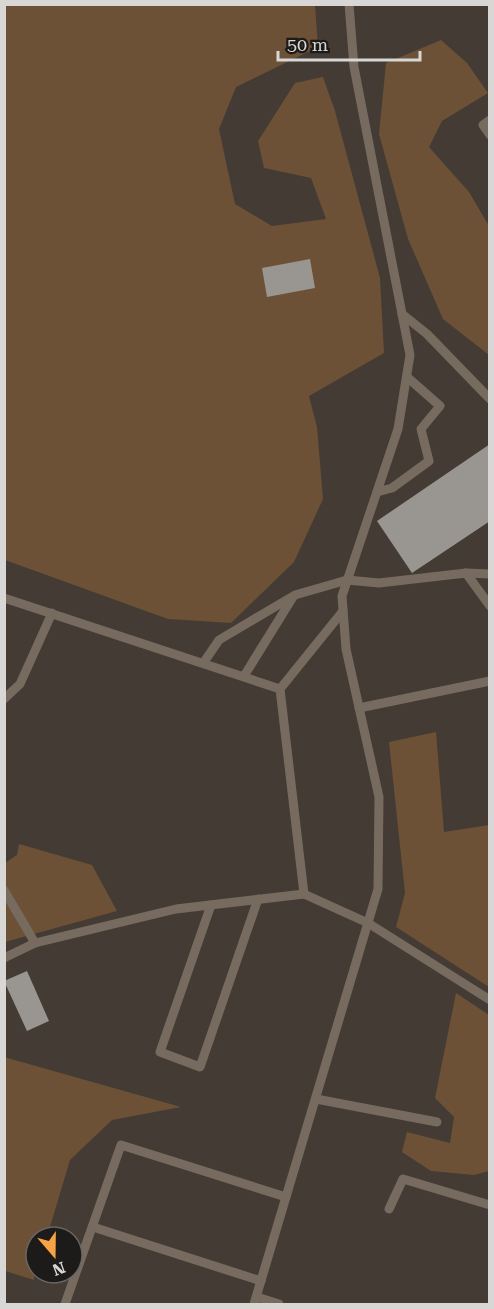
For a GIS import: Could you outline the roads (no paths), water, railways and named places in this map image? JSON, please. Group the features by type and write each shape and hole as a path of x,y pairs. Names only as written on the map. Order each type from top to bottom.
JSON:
{"lane":[{"path":"279,1305 255,1301 378,889 379,797 346,649 342,596 398,429 410,355 354,67 349,4"},
{"path":"489,120 483,125 489,135"},
{"path":"402,314 427,334 489,399"},
{"path":"377,492 392,488 429,460 421,429 440,406 407,377"},
{"path":"466,573 489,606"},
{"path":"204,662 219,640 295,595 347,580 379,583 466,573 489,574"},
{"path":"244,676 295,595"},
{"path":"4,598 204,662 279,689"},
{"path":"304,894 279,689 343,611"},
{"path":"4,699 20,684 52,613"},
{"path":"359,708 489,681"},
{"path":"4,890 35,943"},
{"path":"4,958 35,943 176,909 304,894 368,923 489,1000"},
{"path":"212,905 160,1052 200,1067 258,899"},
{"path":"316,1100 436,1122"},
{"path":"66,1305 121,1145 286,1197"},
{"path":"389,1209 403,1179 489,1205"},
{"path":"93,1227 261,1281"}]}
